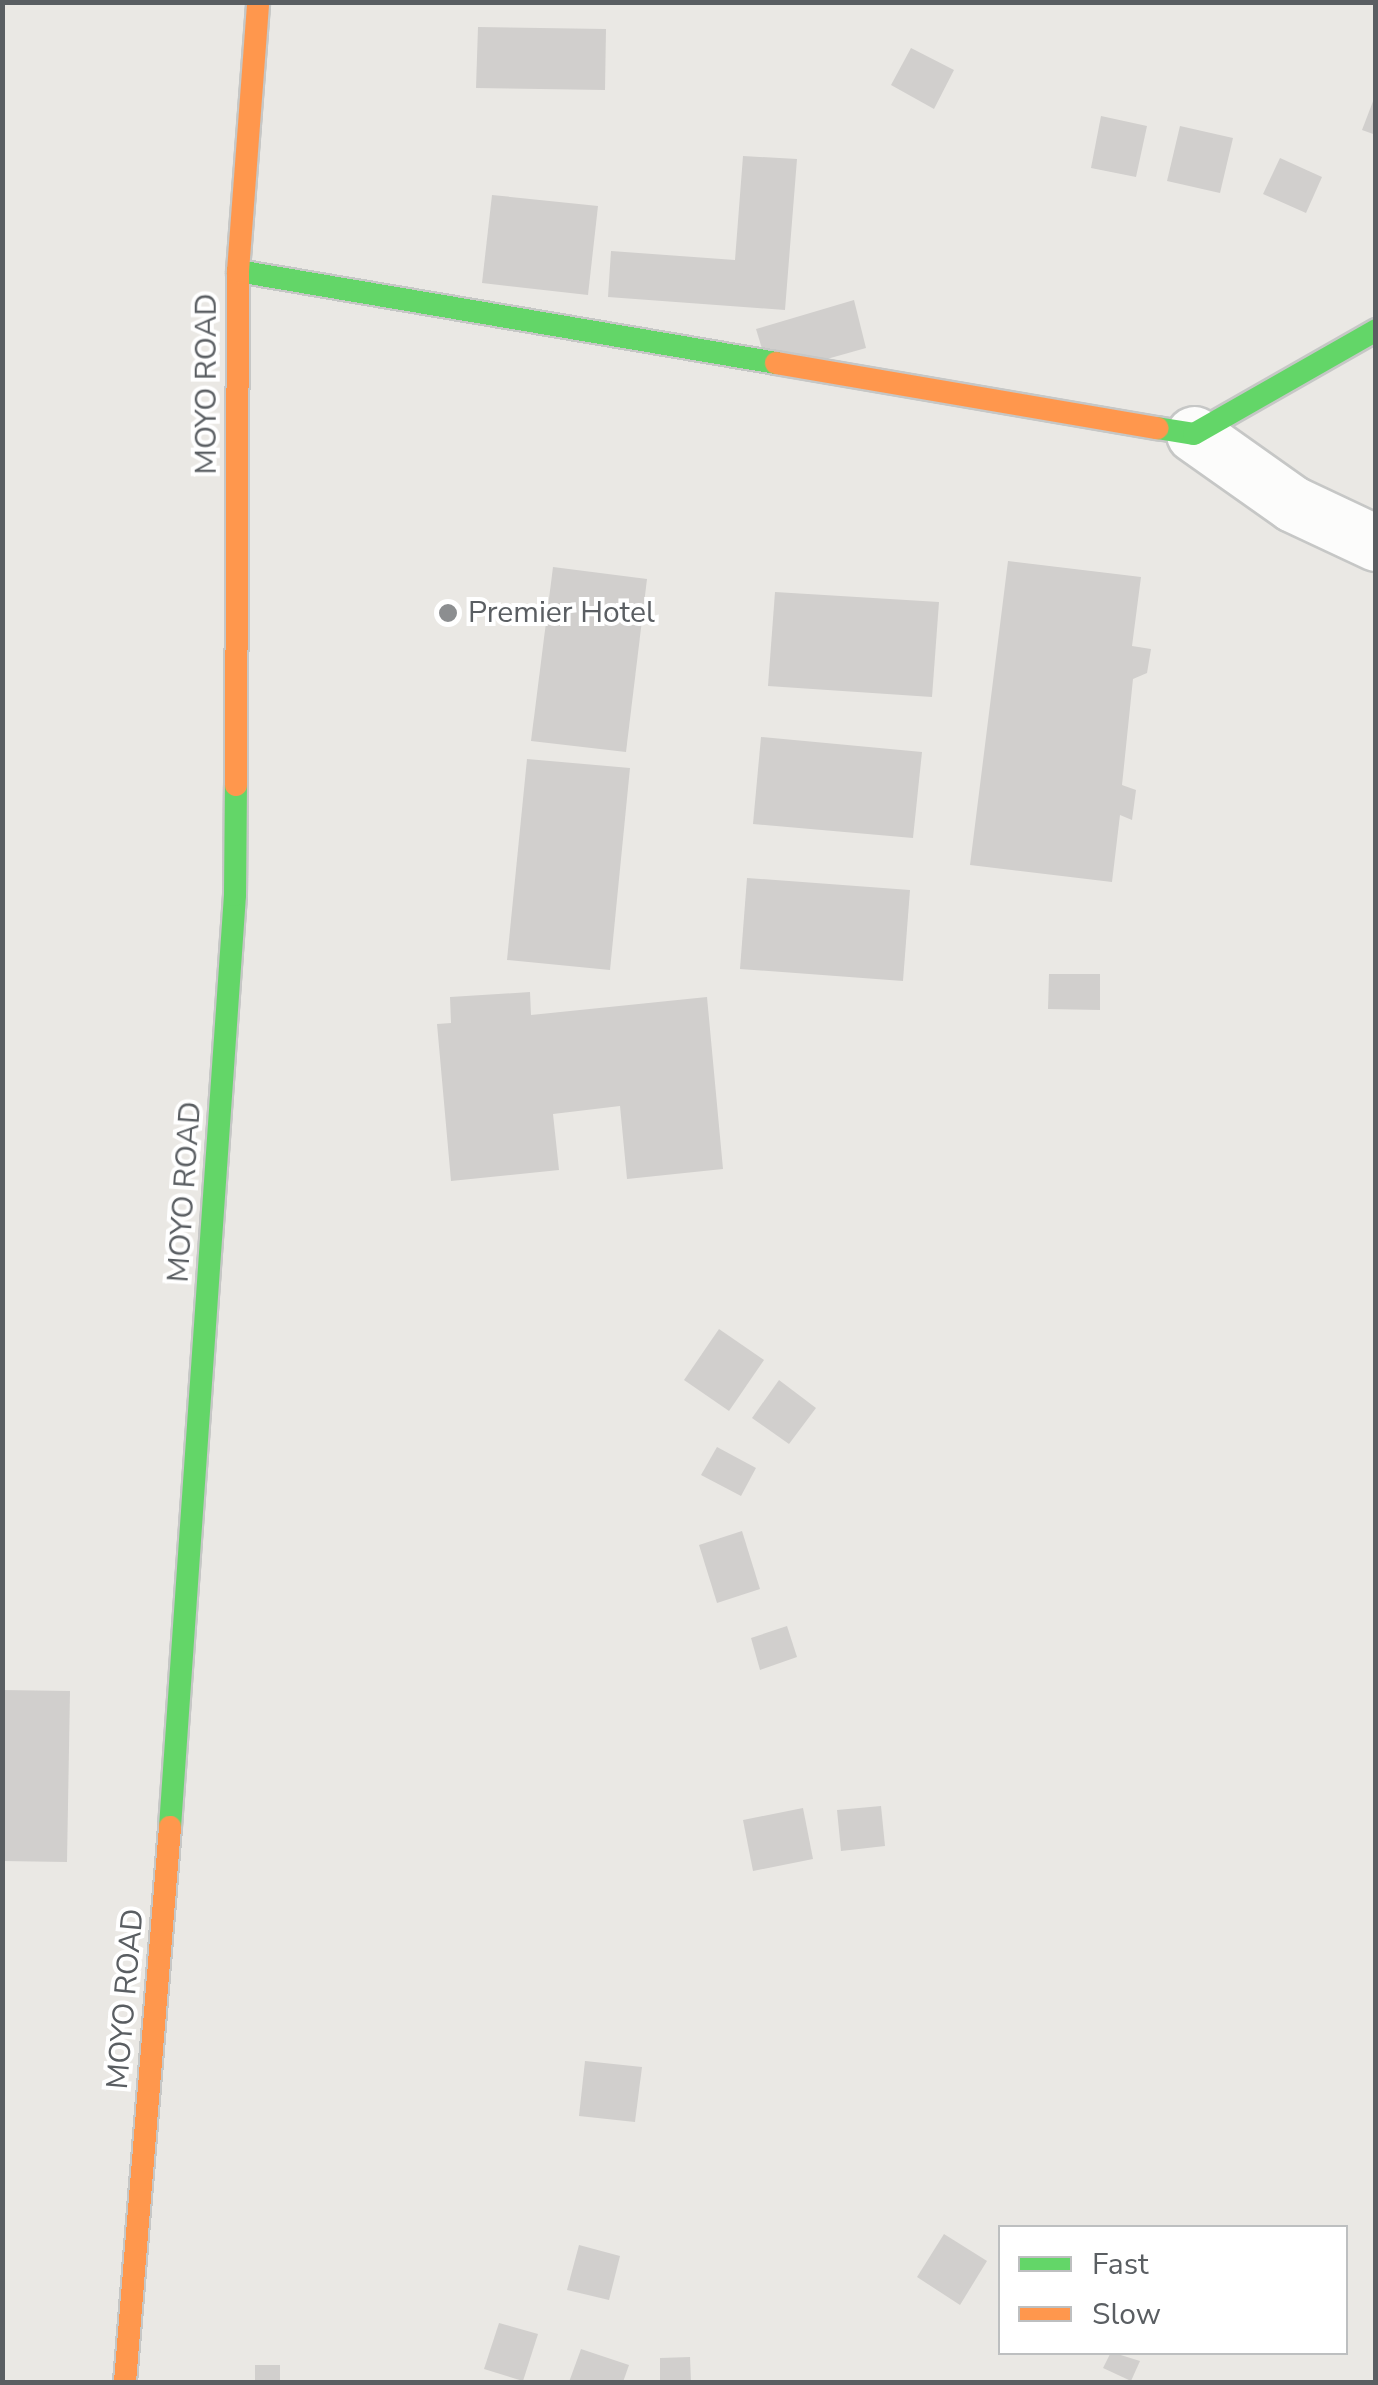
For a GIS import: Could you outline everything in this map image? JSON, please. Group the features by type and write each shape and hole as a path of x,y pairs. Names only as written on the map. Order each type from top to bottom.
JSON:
{"main road":[{"name":"MOYO ROAD","path":"125,2382 186,1635 235,895 238,271 258,2"},
{"path":"238,271 1194,434 1376,330"}],"street":[{"path":"1194,434 1292,504 1376,544"}],"building":[{"path":"478,27 606,29 605,90 476,88"},
{"path":"911,48 954,70 934,109 891,85"},
{"path":"1376,96 1376,135 1362,130"},
{"path":"1101,116 1147,126 1136,177 1091,168"},
{"path":"1180,126 1233,138 1220,193 1167,181"},
{"path":"743,156 797,159 785,310 608,297 611,251 735,260"},
{"path":"1280,158 1322,177 1306,213 1263,194"},
{"path":"492,195 598,206 588,295 482,283"},
{"path":"854,300 866,348 770,375 756,329"},
{"path":"1008,561 1141,577 1132,646 1151,649 1147,673 1133,679 1122,785 1136,790 1132,820 1120,815 1112,882 970,865"},
{"path":"553,567 647,579 626,752 531,741"},
{"path":"775,592 939,602 932,697 768,686"},
{"path":"761,737 922,752 913,838 753,824"},
{"path":"527,759 630,768 610,970 507,960"},
{"path":"747,878 910,890 903,981 740,969"},
{"path":"1049,974 1100,974 1100,1010 1048,1009"},
{"path":"530,992 531,1015 707,997 723,1169 627,1179 620,1106 553,1114 559,1170 451,1181 437,1024 451,1023 450,997"},
{"path":"719,1329 764,1360 729,1411 684,1380"},
{"path":"779,1380 816,1408 789,1444 752,1418"},
{"path":"717,1447 756,1468 741,1496 701,1475"},
{"path":"742,1531 760,1589 717,1603 699,1545"},
{"path":"787,1626 797,1657 760,1670 751,1638"},
{"path":"2,1690 70,1691 67,1862 2,1861"},
{"path":"881,1806 885,1846 841,1851 837,1810"},
{"path":"803,1808 813,1859 753,1871 743,1820"},
{"path":"585,2061 642,2067 635,2122 579,2116"},
{"path":"944,2234 987,2261 960,2305 917,2277"},
{"path":"579,2245 620,2256 609,2300 567,2290"},
{"path":"499,2323 538,2334 523,2381 484,2369"},
{"path":"581,2349 629,2365 623,2382 569,2382"},
{"path":"1110,2355 1140,2361 1131,2381 1103,2368"},
{"path":"690,2357 691,2382 660,2382 660,2358"},
{"path":"255,2365 280,2365 280,2382 255,2382"}],"traffic: fast":[{"path":"238,271 776,363"},
{"path":"1157,428 1194,434 1376,330"},
{"path":"170,1827 235,895 236,785"}],"traffic: slow":[{"path":"236,785 238,271 258,2"},
{"path":"776,363 1157,428"},
{"path":"125,2382 170,1827"}],"place":[{"name":"Premier Hotel","path":"448,613"}]}
